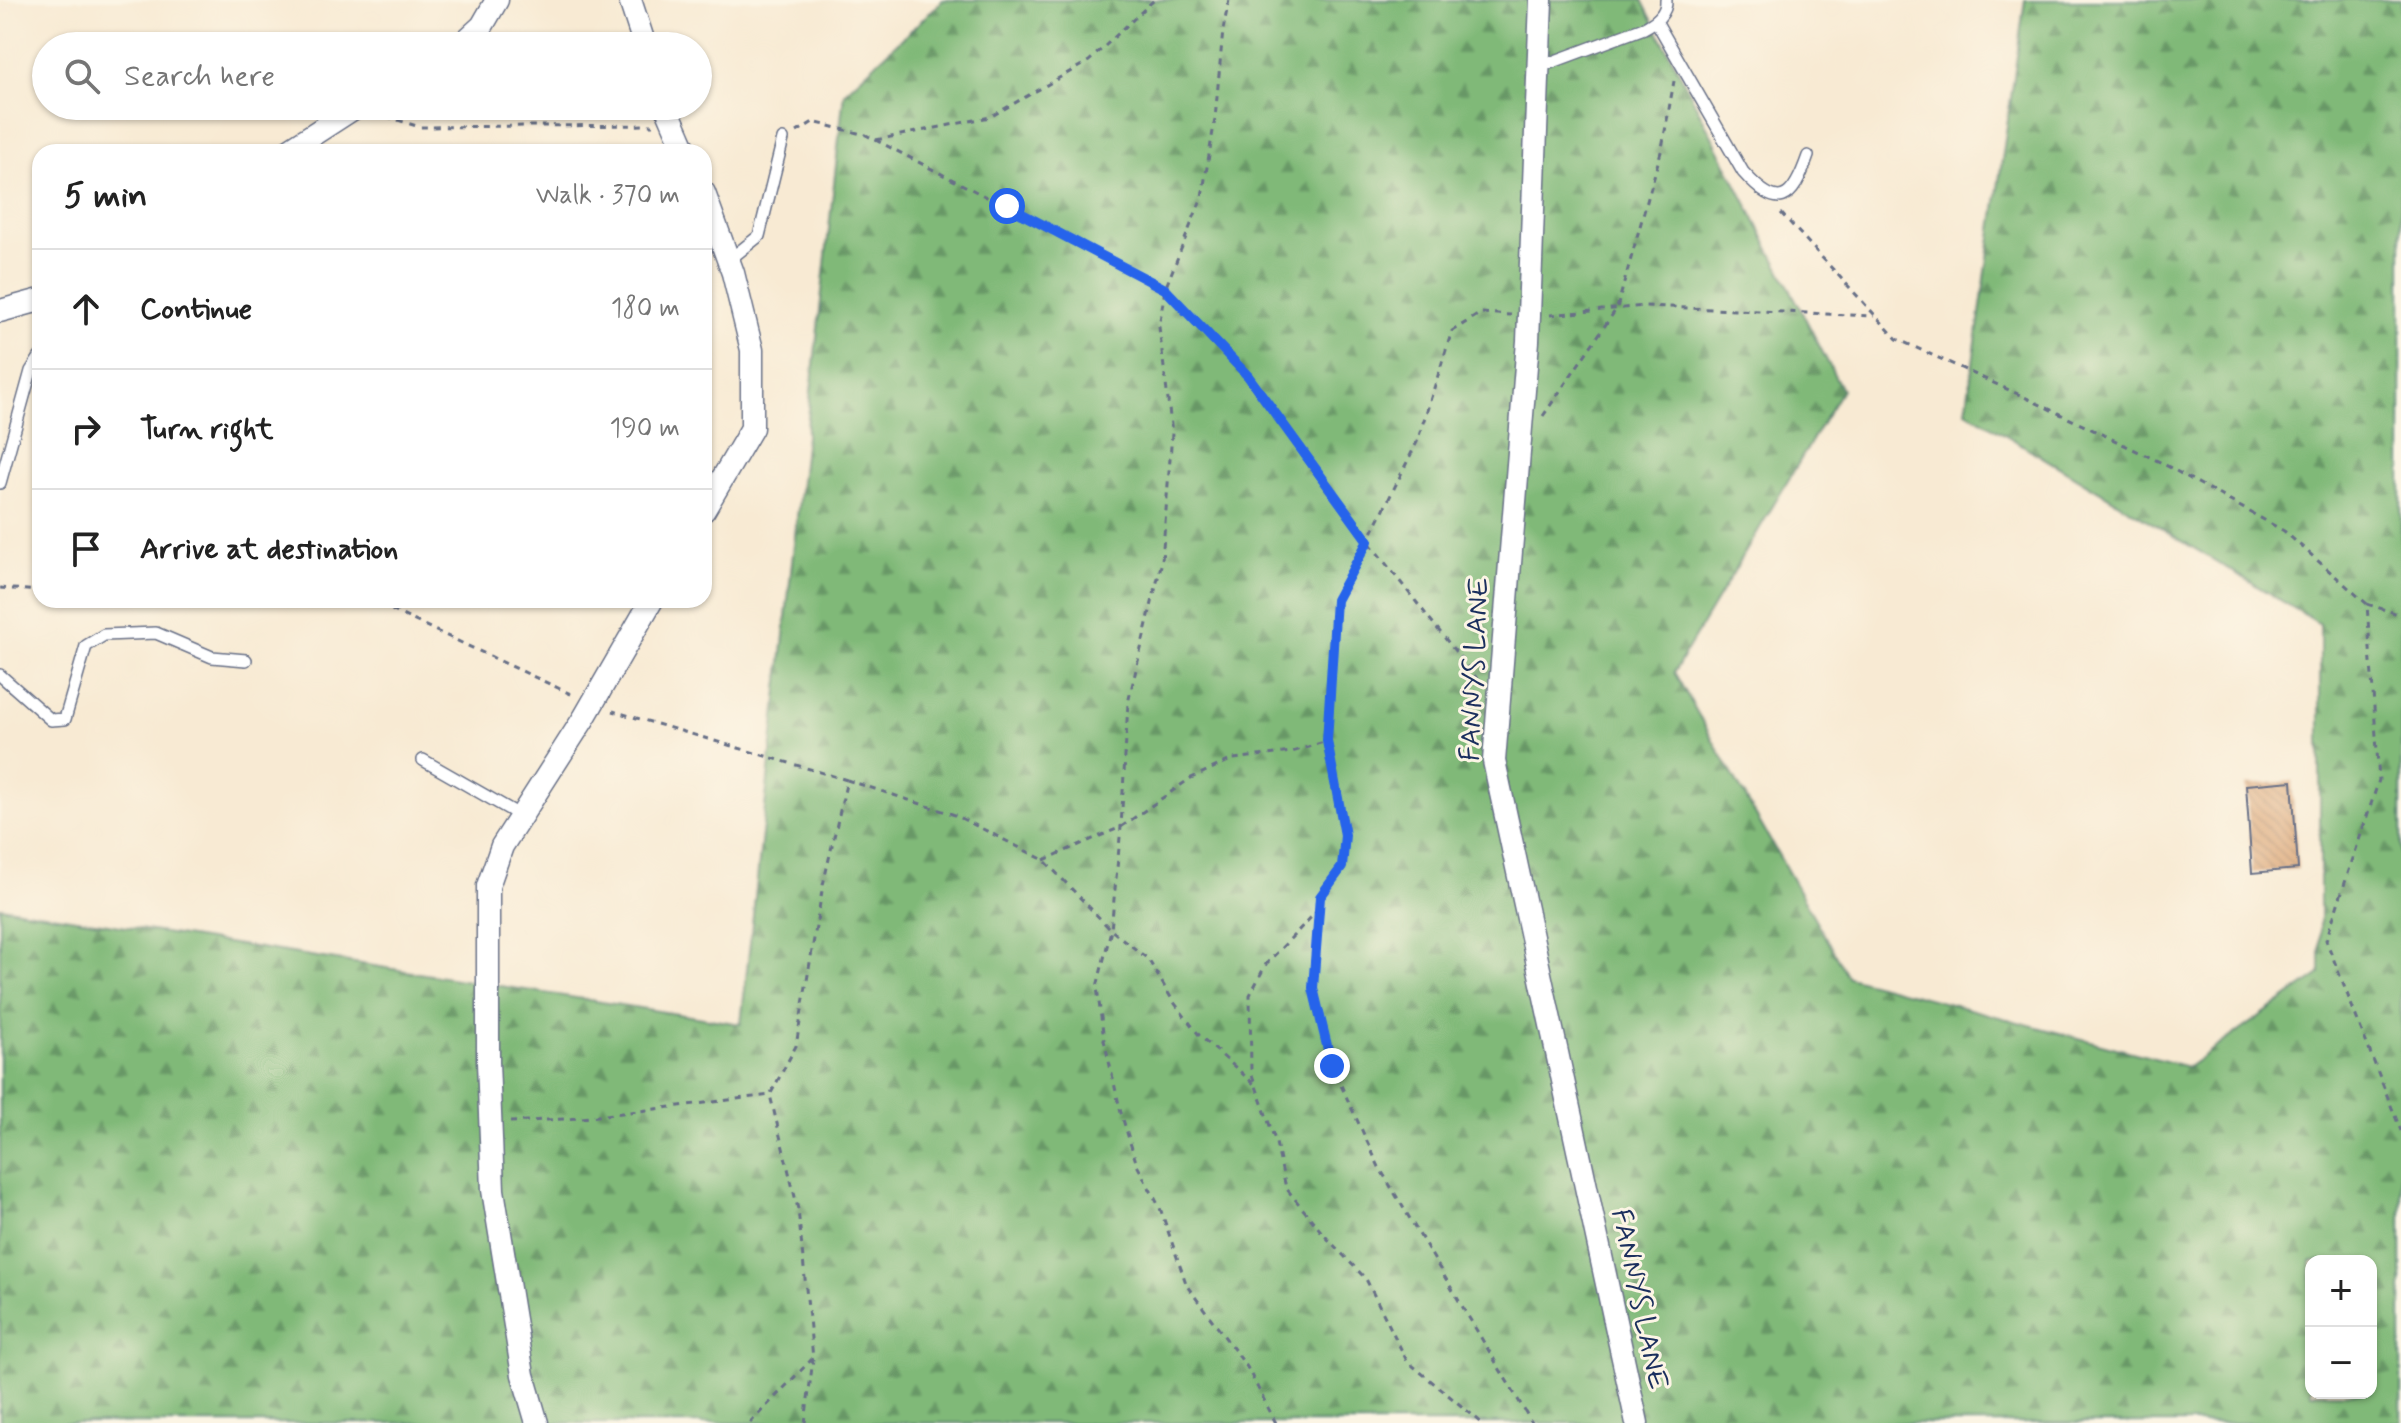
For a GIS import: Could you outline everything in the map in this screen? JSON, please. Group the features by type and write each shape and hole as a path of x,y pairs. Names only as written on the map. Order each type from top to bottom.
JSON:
{"street":[{"path":"475,32 497,0"},
{"path":"630,0 640,32"},
{"name":"FANNYS LANE","path":"1541,0 1529,317 1494,761 1637,1423"},
{"path":"298,144 335,120"},
{"path":"672,120 682,144"},
{"path":"712,214 729,260 752,350 752,428 712,496"},
{"path":"0,311 32,302"},
{"path":"537,1423 523,1375 493,1190 488,1062 488,886 502,846 647,608"}],"lane":[{"path":"1539,67 1626,36 1656,21 1665,10 1666,0"},
{"path":"1656,21 1743,172 1760,190 1773,197 1788,195 1798,185 1808,156"},
{"path":"729,260 759,236 783,139"},
{"path":"0,483 32,369"},
{"path":"0,675 51,720 65,719 86,646 104,635 156,633 212,657 246,660"},
{"path":"423,760 521,816"}],"path":[{"path":"876,140 990,117 1089,61 1154,0"},
{"path":"1229,0 1202,197 1165,289 1159,327 1172,433 1162,561 1128,703 1111,930 1097,987 1104,1040 1137,1165 1160,1208 1187,1286 1247,1367 1276,1423"},
{"path":"1519,452 1617,308 1662,148 1678,60"},
{"path":"399,120 420,127 579,120"},
{"path":"783,139 813,122 866,135 1165,289 1248,376 1368,541 1498,705"},
{"path":"1765,193 1788,223 1897,339 2160,462 2284,531 2367,604 2401,615"},
{"path":"1532,1423 1379,1167 1332,1066 1313,988 1320,897 1342,867 1345,835 1327,741 1336,600 1417,442 1452,331 1481,313 1529,317 1644,306 1874,316"},
{"path":"0,588 32,590"},
{"path":"2367,604 2379,780 2326,940 2401,1131"},
{"path":"387,608 591,704 955,815 1044,860 1111,930 1148,959 1173,1001 1199,1035 1257,1087"},
{"path":"1044,860 1121,827 1191,778 1233,759 1292,752 1327,741"},
{"path":"805,1423 813,1358 798,1209 770,1095 796,1046 823,885 847,780"},
{"path":"1320,909 1266,964 1250,995 1251,1072 1276,1143 1286,1188 1324,1235 1366,1279 1407,1361 1482,1423"},
{"path":"492,1123 581,1118 770,1095"},
{"path":"750,1423 813,1358"}],"green space":[{"path":"943,0 1642,0 1842,390 1674,672 1848,977 2188,1067 2320,974 2320,624 1966,411 2025,0 2401,0 2401,1423 0,1423 0,907 741,1024 844,93"}],"building":[{"path":"2292,781 2298,869 2252,873 2246,785"}],"route":[{"path":"1007,206 1165,289 1248,376 1368,541 1336,600 1327,741 1345,835 1342,867 1320,897 1313,988 1332,1066"}]}
